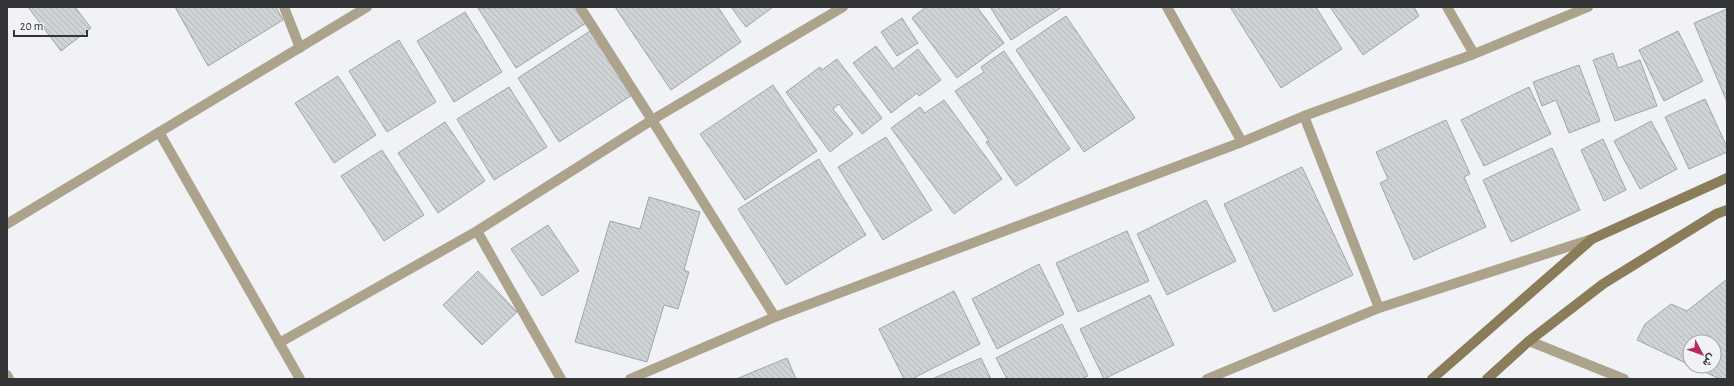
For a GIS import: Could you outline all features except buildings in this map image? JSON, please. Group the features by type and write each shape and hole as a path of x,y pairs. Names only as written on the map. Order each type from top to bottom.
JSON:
{"main road":[{"path":"1432,379 1592,239 1727,178"},
{"path":"1487,379 1529,341 1603,284 1716,214 1727,210"}],"street":[{"path":"284,7 300,48"},
{"path":"7,224 367,7"},
{"path":"580,7 775,317"},
{"path":"279,343 477,231 652,120 843,7"},
{"path":"1167,7 1242,142"},
{"path":"1447,7 1474,54"},
{"path":"630,379 775,317 1242,142 1304,116 1474,54 1588,7"},
{"path":"1304,116 1379,308"},
{"path":"159,132 300,379"},
{"path":"477,231 561,379"},
{"path":"1207,379 1379,308 1592,239"},
{"path":"1529,341 1624,379"},
{"path":"7,375 9,379"}]}
